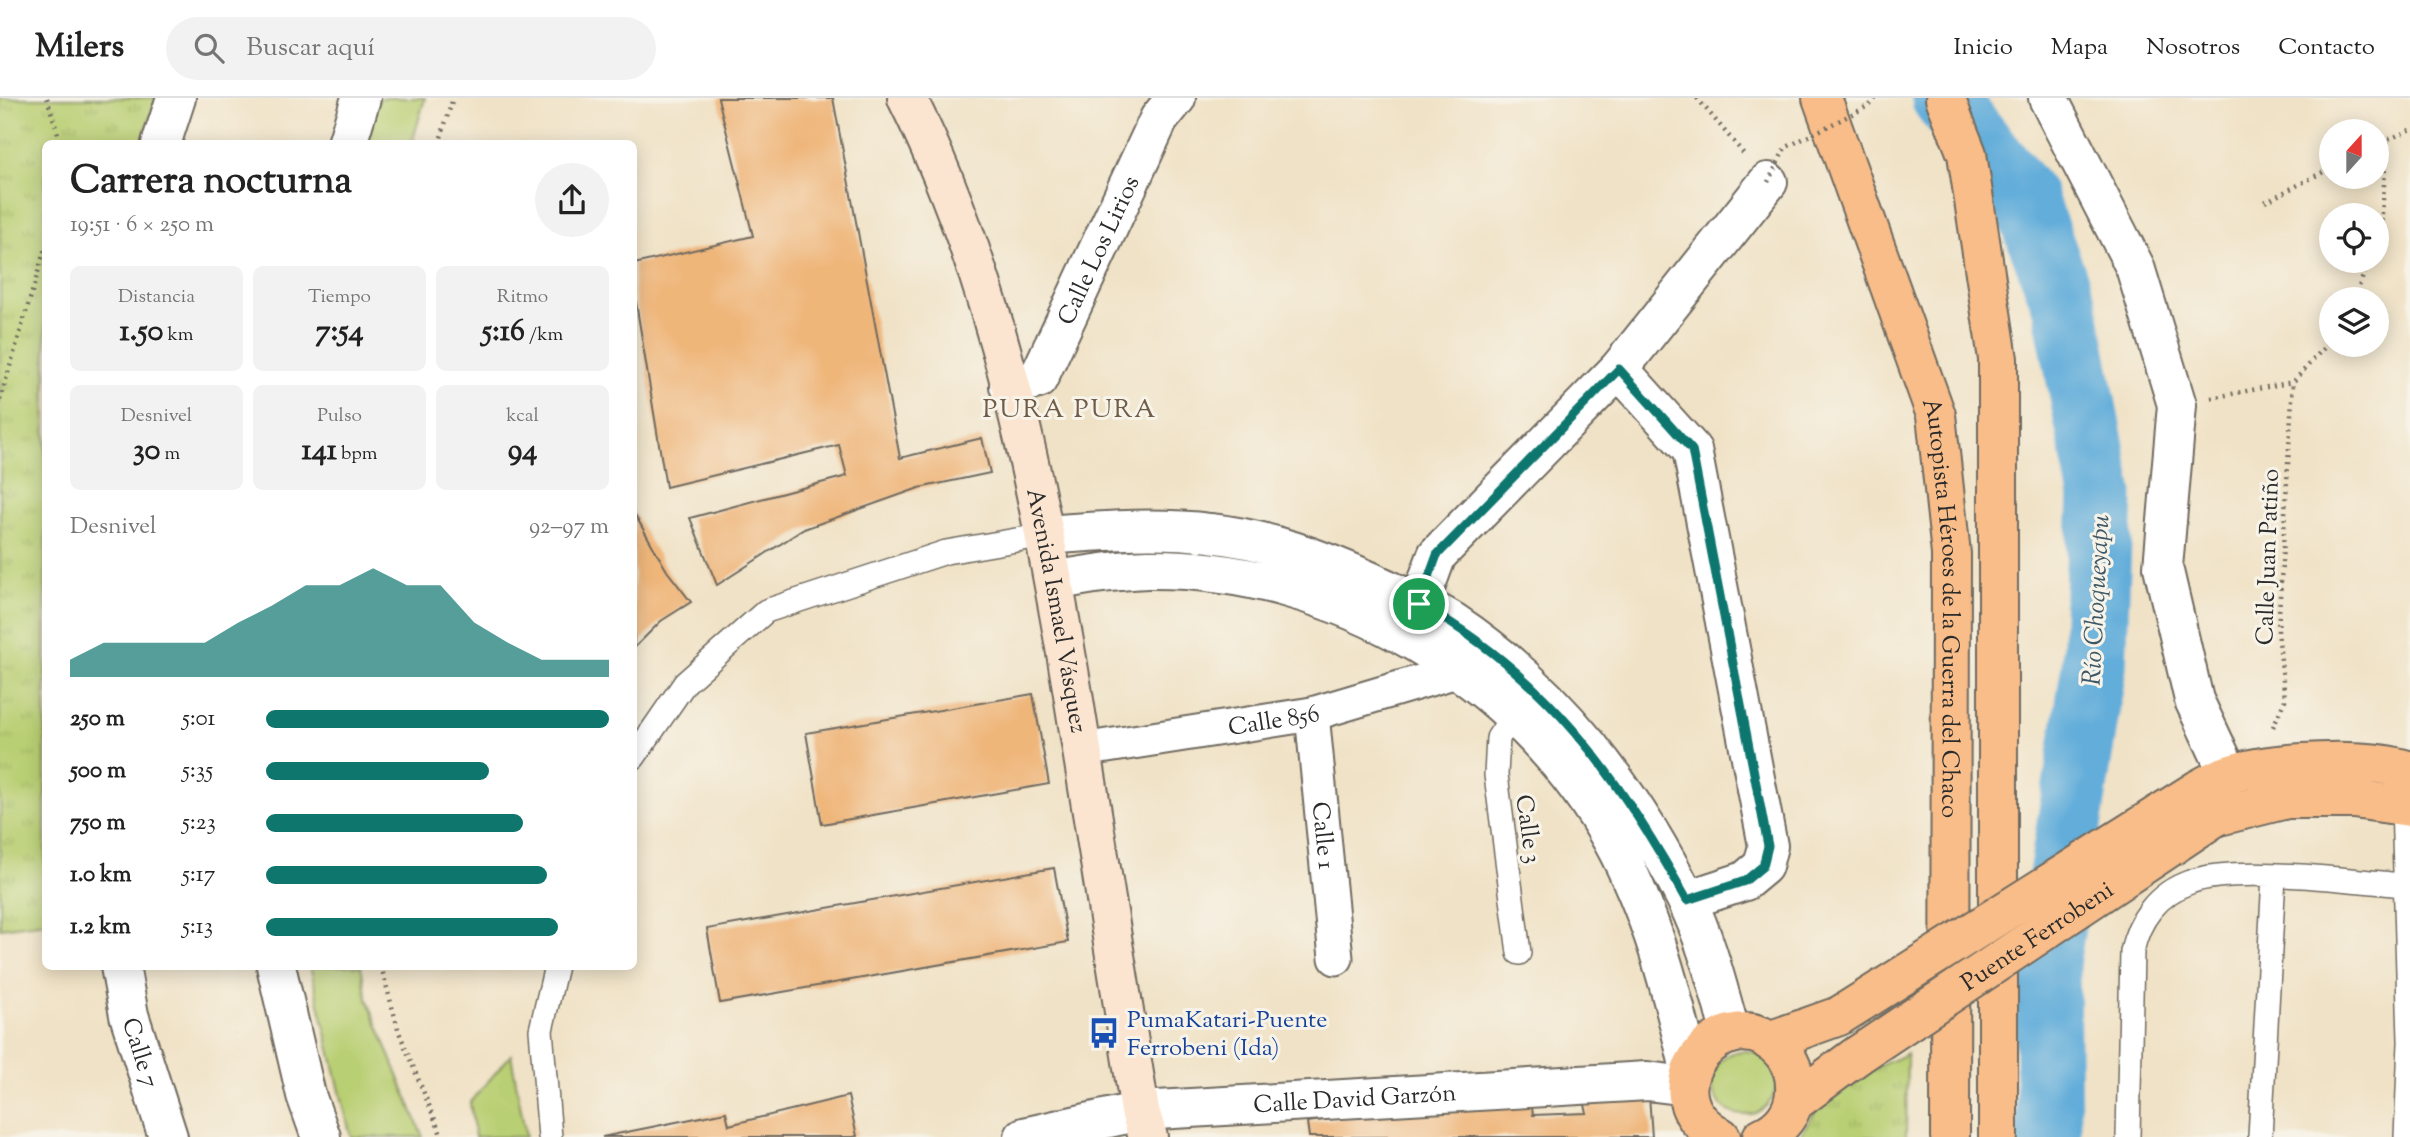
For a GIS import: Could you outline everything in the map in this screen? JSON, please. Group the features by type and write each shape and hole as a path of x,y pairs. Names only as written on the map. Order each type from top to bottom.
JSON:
{"highway":[{"name":"Autopista Héroes de la Guerra del Chaco","path":"1822,98 1936,415 1951,554 1950,1137"},
{"name":"Autopista Héroes de la Guerra del Chaco","path":"1945,98 1967,155 1998,359 1998,1137"},
{"path":"2214,794 2287,799 2354,799 2408,794"},
{"name":"Puente Ferrobeni","path":"1769,1041 1839,1016 2214,794"},
{"name":"Puente Ferrobeni","path":"1779,1124 1858,1055 2214,794"},
{"path":"1721,1137 1701,1123 1688,1098 1706,1047 1731,1034 1750,1034 1769,1041 1783,1052 1792,1068 1796,1085 1779,1124"}],"main road":[{"name":"Avenida Ismael Vásquez","path":"907,98 938,160 962,222 1009,386 1046,535 1144,1124"}],"street":[{"path":"162,140 176,98"},
{"path":"348,140 361,98"},
{"name":"Calle Los Lirios","path":"1009,386 1038,379 1159,119 1175,98"},
{"path":"2048,98 2135,267 2177,405 2163,567 2214,794"},
{"path":"1419,604 1437,555 1619,369 1759,171"},
{"path":"1619,369 1692,450 1768,846 1763,866 1745,881 1687,900"},
{"path":"1046,535 1113,530 1211,533 1316,557 1452,622 1504,661 1555,709 1600,759 1638,813 1687,900 1731,1034"},
{"path":"1054,581 1101,572 1150,569 1245,578 1334,604 1409,637 1460,670 1513,715 1563,769 1611,840 1643,910 1670,983 1688,1098"},
{"name":"Calle 856","path":"1082,750 1312,715 1460,670"},
{"name":"Calle 1","path":"1312,715 1336,958"},
{"name":"Calle 7","path":"121,970 129,1015 168,1137"},
{"path":"277,970 306,1095 321,1137"},
{"name":"Calle David Garzón","path":"1024,1137 1144,1124 1647,1081 1688,1098"}],"lane":[{"path":"637,753 685,683 766,611 946,552 1046,535"},
{"name":"Calle 3","path":"1513,715 1498,738 1496,775 1519,953"},
{"path":"2406,1137 2410,1042 2404,885 2408,794"},
{"path":"2128,1137 2132,952 2135,933 2144,917 2159,900 2189,882 2210,877 2274,876 2404,885"},
{"path":"2260,1137 2274,876"},
{"path":"550,1137 541,1030 555,970"}],"path":[{"path":"47,98 60,140"},
{"path":"440,140 453,98"},
{"path":"1697,98 1759,171 1785,148 1870,106 1876,98"},
{"path":"2389,139 2410,130"},
{"path":"2265,202 2319,174"},
{"path":"0,400 42,258"},
{"path":"2177,405 2293,382 2319,353"},
{"name":"Calle Juan Patiño","path":"2269,731 2278,722 2285,700 2278,630 2293,382"},
{"path":"382,970 399,1032 442,1137"}],"green space":[{"path":"0,98 156,98 143,140 42,140 42,922 0,928"},
{"path":"379,98 425,98 413,140 367,140"},
{"path":"311,970 362,970 367,999 423,1137 351,1137"},
{"path":"1738,1051 1750,1051 1767,1060 1774,1071 1774,1095 1767,1106 1750,1115 1738,1115 1726,1110 1717,1101 1712,1089 1712,1077 1717,1065 1726,1056"},
{"path":"1907,1054 1906,1137 1800,1137 1820,1106 1832,1094 1874,1068"},
{"path":"511,1055 526,1137 475,1137 470,1102"}],"building":[{"path":"718,98 833,98 900,458 982,438 990,473 919,488 804,529 717,585 690,518 847,476 839,445 666,487 637,308 637,263 753,236"},
{"path":"637,518 667,571 691,602 661,621 637,645"},
{"path":"1033,694 1049,784 822,824 806,733"},
{"path":"1054,868 1068,942 720,1003 707,929"},
{"path":"1649,1095 1652,1137 1309,1137 1307,1122 1440,1107 1531,1101 1533,1115 1587,1113 1583,1097"},
{"path":"848,1096 857,1136 853,1137 602,1137 726,1112 729,1125"}],"waterway":[{"name":"Río Choqueyapu","path":"1944,98 2024,197 2065,307 2101,495 2094,667 2047,964 2049,1137"}],"place":[{"name":"PumaKatari-Puente Ferrobeni (Ida)","path":"1104,1033"}],"district":[{"name":"PURA PURA","path":"1070,408"}],"route":[{"path":"1619,369 1692,450 1768,846 1763,866 1745,881 1687,900 1645,824 1600,759 1555,709 1504,661 1452,622 1419,604 1437,555 1619,369"}]}
